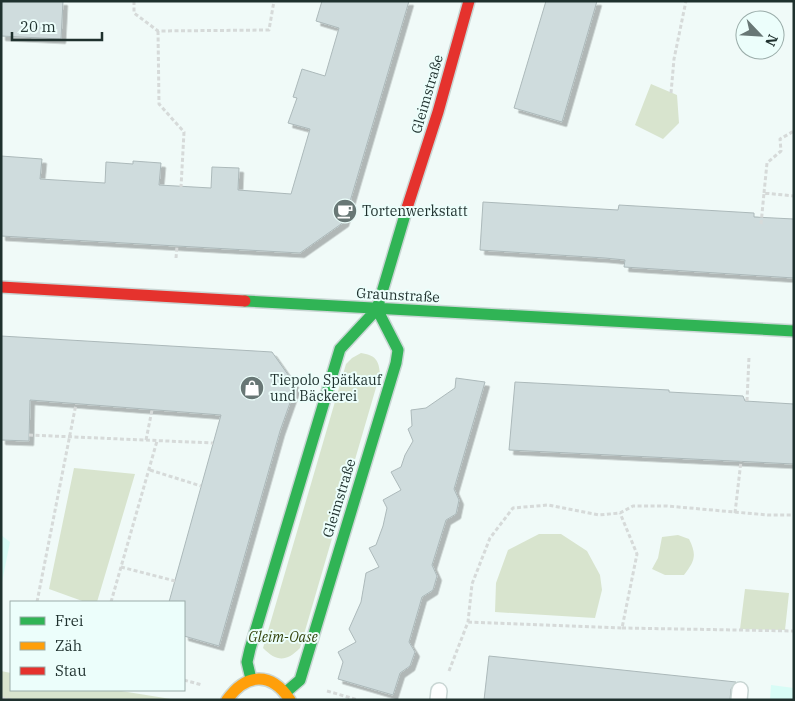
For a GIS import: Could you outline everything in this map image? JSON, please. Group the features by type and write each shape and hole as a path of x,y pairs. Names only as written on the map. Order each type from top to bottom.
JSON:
{"street":[{"name":"Gleimstraße","path":"377,309 398,350 396,363 300,680 288,696 279,685 270,680 261,678 251,679 247,662 250,650 340,349 377,309 390,261 438,112 469,1"},
{"name":"Graunstraße","path":"1,287 794,331"},
{"path":"228,700 232,692 240,684 251,679"}],"path":[{"path":"134,1 134,13 158,31 269,30 274,1"},
{"path":"671,93 674,59 686,1"},
{"path":"158,31 159,104 184,132 181,187"},
{"path":"761,224 767,163 781,151 780,139 794,131"},
{"path":"764,194 794,196"},
{"path":"176,258 177,246"},
{"path":"747,401 751,328"},
{"path":"37,601 76,404"},
{"path":"146,440 152,410"},
{"path":"29,435 213,443"},
{"path":"111,601 157,441"},
{"path":"734,512 741,461"},
{"path":"150,470 201,486"},
{"path":"438,695 453,663 468,622 472,584 490,538 513,508 548,505 599,515 620,513 633,506 667,506 768,516 794,515"},
{"path":"620,513 637,554 622,628"},
{"path":"121,567 175,581"},
{"path":"468,622 622,628 794,631"},
{"path":"331,692 358,700"},
{"path":"1,698 13,700"}],"shaded area":[{"path":"1,535 10,542 1,587"},
{"path":"771,685 794,688 794,700 770,700"}],"green space":[{"path":"651,84 677,95 679,123 663,139 635,125"},
{"name":"Gleim-Oase","path":"361,353 370,355 375,359 379,365 380,374 300,648 286,658 277,658 263,648 346,364"},
{"path":"74,468 135,474 97,601 82,601 49,589"},
{"path":"539,534 561,534 587,551 600,575 602,590 595,618 495,612 496,583 508,550"},
{"path":"678,535 689,539 694,554 691,566 684,575 665,575 652,569 658,558 662,537"},
{"path":"745,589 789,593 785,630 740,629"},
{"path":"1,671 10,673 10,691 121,691 177,700 1,700"}],"building":[{"path":"1,1 63,1 61,39 1,36"},
{"path":"322,1 409,1 344,222 300,253 1,236 1,156 42,159 40,179 105,183 106,162 133,164 133,161 161,163 159,185 211,188 212,167 239,168 238,190 291,194 310,129 288,123 297,98 293,97 302,69 325,76 339,28 316,21"},
{"path":"546,1 597,1 562,122 514,108"},
{"path":"483,202 618,210 619,205 754,213 754,217 794,219 794,278 624,267 625,260 480,250"},
{"path":"1,336 272,352 296,386 280,431 219,646 185,636 185,601 169,601 221,415 30,400 29,441 1,440"},
{"path":"456,378 485,382 454,489 459,500 456,514 446,520 432,565 437,576 433,590 422,597 409,642 415,652 410,666 400,673 393,695 338,679 343,662 338,652 356,642 349,629 361,602 366,573 379,567 369,548 376,545 383,526 387,508 383,500 401,490 391,472 401,467 413,441 408,429 412,426 411,410 426,408 455,388"},
{"path":"515,382 669,390 669,392 743,396 745,401 794,404 794,464 509,450"},
{"path":"489,656 736,682 731,689 730,700 484,700"}],"traffic: fast":[{"path":"251,679 247,662 250,649 340,349 377,309 407,208"},
{"path":"245,301 794,331"},
{"path":"286,692 300,680 396,363 398,350 377,309"}],"traffic: slow":[{"path":"227,700 242,685 250,680 258,679 267,680 275,684 290,700"}],"traffic: jam":[{"path":"407,208 438,112 469,1"},
{"path":"1,287 245,301"}],"place":[{"name":"Tortenwerkstatt","path":"345,211"},
{"name":"Tiepolo Spätkauf und Bäckerei","path":"252,388"}]}
